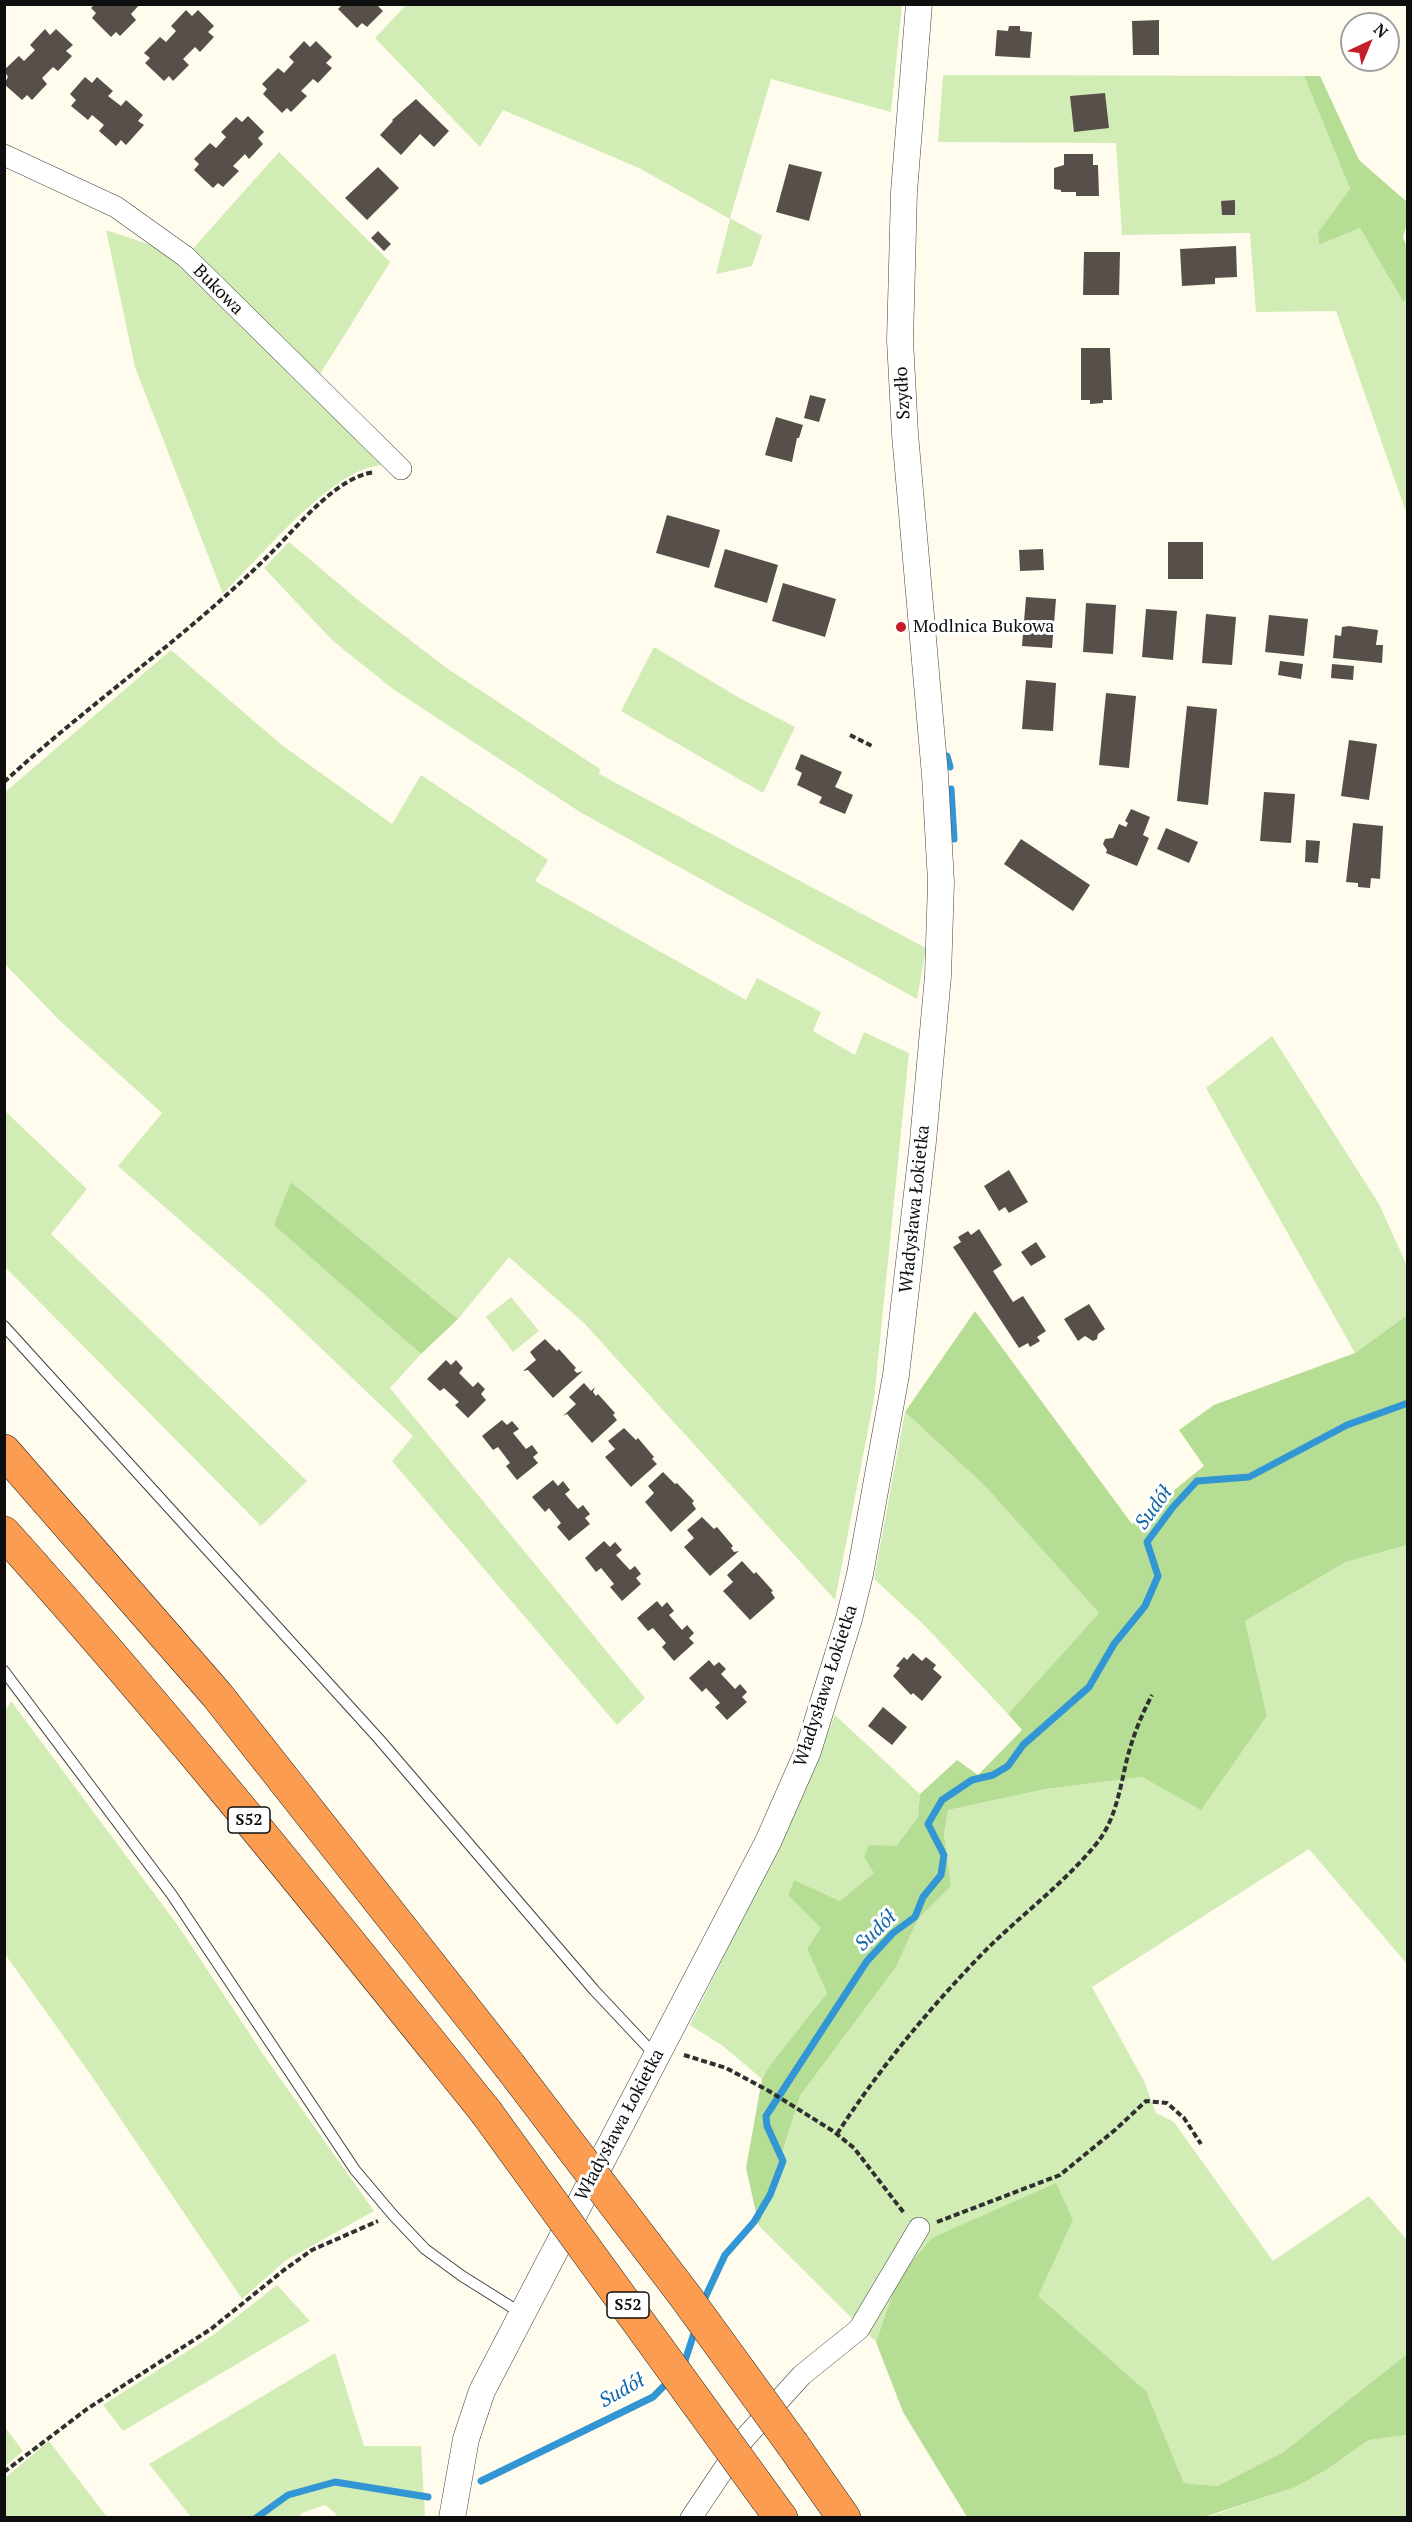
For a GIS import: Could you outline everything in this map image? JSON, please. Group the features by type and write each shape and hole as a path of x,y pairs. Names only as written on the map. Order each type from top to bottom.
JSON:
{"highway":[{"name":"S52","path":"4,1451 217,1695 509,2066 685,2296 844,2517"},
{"name":"S52","path":"4,1533 190,1750 349,1941 486,2112 774,2508"}],"street":[{"name":"Szydło","path":"919,4 904,192 900,340 905,434 924,630 935,780"},
{"name":"Bukowa","path":"4,155 116,207 186,257 400,469"},
{"name":"Władysława Łokietka","path":"452,2517 469,2429 482,2391 768,1842 808,1751 849,1619 860,1574 896,1375 923,1141 941,931 941,882 935,780"},
{"path":"691,2517 744,2439 802,2375 859,2329 919,2228"}],"lane":[{"path":"4,1326 379,1739 594,1990 658,2052"},
{"path":"4,1671 172,1895 355,2170 425,2249 462,2276 521,2313"}],"path":[{"path":"4,782 45,744 238,586 316,506 347,483 367,473 400,469"},
{"path":"850,735 872,746"},
{"path":"837,2134 870,2083 930,2011 984,1952 1056,1886 1098,1842 1114,1815 1137,1724 1152,1695"},
{"path":"658,2052 726,2068 773,2093 837,2134 854,2148 897,2206 919,2228 1060,2175 1146,2101 1167,2103 1184,2118 1201,2144"},
{"path":"4,2472 7,2467 87,2409 211,2329 312,2250 393,2215"}],"green space":[{"path":"406,5 902,5 891,112 771,79 730,218 762,236 752,266 716,274 730,219 639,168 503,110 480,147 375,38"},
{"path":"943,75 1304,76 1350,189 1318,232 1319,245 1360,228 1403,300 1407,299 1407,515 1336,311 1256,312 1250,233 1122,235 1116,143 938,142"},
{"path":"1304,76 1320,76 1359,160 1407,202 1407,224 1403,237 1407,248 1407,299 1403,301 1360,228 1319,245 1318,232 1350,189"},
{"path":"279,152 390,262 317,379 190,252"},
{"path":"106,230 154,246 200,282 385,464 362,470 326,492 307,508 223,594 135,367"},
{"path":"289,542 363,604 448,669 600,769 599,774 926,948 917,999 580,812 393,689 333,641 264,568"},
{"path":"654,647 743,700 795,727 763,793 621,711"},
{"path":"171,650 283,746 392,824 421,775 548,860 535,881 746,1000 757,978 821,1012 813,1031 855,1055 864,1032 909,1053 874,1399 835,1600 584,1323 509,1257 458,1319 291,1182 275,1225 421,1354 390,1388 645,1698 617,1725 392,1461 413,1436 262,1292 118,1166 162,1113 59,1020 5,964 4,793"},
{"path":"1272,1036 1379,1204 1407,1266 1407,1315 1355,1353 1206,1088"},
{"path":"4,1110 87,1189 51,1234 307,1481 261,1526 5,1267"},
{"path":"291,1182 458,1319 421,1354 274,1225"},
{"path":"511,1297 539,1331 513,1352 486,1317"},
{"path":"975,1311 1132,1524 1204,1466 1179,1430 1214,1405 1355,1353 1407,1315 1407,1545 1346,1562 1245,1621 1267,1716 1201,1810 1142,1777 1046,1789 948,1810 944,1834 951,1886 918,1919 896,1967 800,2096 759,2226 746,2168 762,2079 770,2065 827,1993 807,1949 821,1928 788,1895 794,1880 840,1901 874,1873 864,1857 869,1845 896,1846 918,1817 920,1794 957,1760 978,1775 1022,1730 1008,1714 1099,1613 986,1487 905,1412"},
{"path":"905,1412 986,1487 1099,1613 1008,1714 925,1626 874,1579"},
{"path":"1407,1545 1407,1964 1309,1849 1092,1987 1144,2081 1156,2113 1174,2122 1273,2261 1369,2196 1407,2240 1407,2354 1282,2453 1217,2486 1184,2483 1146,2391 1037,2296 1073,2220 898,2278 876,2342 759,2226 800,2096 896,1967 918,1919 951,1886 944,1834 948,1810 1046,1789 1142,1777 1201,1809 1267,1716 1245,1621 1346,1562"},
{"path":"11,1701 179,1927 267,2060 374,2211 285,2261 242,2299 93,2078 5,1954 4,1706 7,1708"},
{"path":"835,1715 920,1794 918,1817 875,1873 840,1901 794,1880 788,1895 822,1928 807,1949 827,1993 770,2065 762,2079 723,2046 690,2025 798,1805"},
{"path":"1056,2183 1073,2220 1038,2296 1146,2391 1184,2483 1217,2486 1282,2453 1407,2354 1407,2435 1369,2440 1326,2470 1296,2487 1204,2517 967,2517 903,2412 876,2342 898,2278 932,2238"},
{"path":"277,2285 310,2321 123,2431 103,2405 216,2333"},
{"path":"335,2353 364,2446 421,2446 425,2517 335,2517 336,2514 325,2505 302,2513 298,2517 191,2517 149,2464"},
{"path":"4,2426 23,2451 5,2466 4,2466"},
{"path":"1407,2435 1407,2517 1204,2518 1296,2487 1326,2470 1369,2440"},
{"path":"49,2441 107,2517 5,2517 5,2478"}],"building":[{"path":"95,4 140,4 131,14 136,20 120,36 116,32 111,37 92,18 96,13 91,8"},
{"path":"343,4 376,4 383,11 367,27 362,23 357,28 338,9"},
{"path":"186,10 192,16 198,10 214,26 208,32 214,37 200,52 195,47 183,59 189,65 173,81 169,76 164,81 145,63 150,58 144,53 160,37 166,42 176,31 171,26"},
{"path":"1159,20 1159,55 1133,55 1132,21"},
{"path":"1009,26 1020,26 1020,31 1032,32 1030,58 995,56 997,30 1008,31"},
{"path":"45,29 50,35 56,29 73,45 66,51 72,56 58,71 53,67 42,78 47,84 32,100 27,95 22,100 4,84 8,77 4,70 19,56 24,61 35,50 30,45"},
{"path":"304,41 310,47 316,41 332,57 326,63 332,68 318,83 313,79 301,91 307,96 291,112 287,108 282,113 263,94 267,89 262,84 278,68 284,73 294,62 289,57"},
{"path":"85,77 92,83 97,77 113,91 108,96 121,106 126,100 143,115 138,121 144,125 126,145 121,140 116,146 99,131 104,125 92,115 88,120 71,106 76,100 70,94"},
{"path":"1105,93 1109,128 1074,132 1070,96"},
{"path":"416,99 449,131 434,147 420,134 401,155 380,135 392,120"},
{"path":"248,116 264,132 258,138 263,144 249,159 245,154 233,166 239,171 223,187 218,183 213,188 194,170 199,164 194,159 210,143 216,148 226,137 221,132 236,117 242,122"},
{"path":"1064,154 1093,154 1093,165 1098,165 1099,196 1076,196 1076,192 1061,192 1061,190 1054,189 1054,168 1064,165"},
{"path":"789,164 822,172 809,221 776,212"},
{"path":"378,167 399,188 367,220 345,198"},
{"path":"1235,200 1235,215 1222,215 1221,201"},
{"path":"378,231 391,244 384,251 371,238"},
{"path":"1236,246 1237,277 1215,278 1215,284 1182,286 1180,249"},
{"path":"1084,252 1120,252 1119,295 1083,295"},
{"path":"1081,348 1110,348 1112,400 1090,404 1090,400 1081,400"},
{"path":"810,395 826,399 819,422 804,418"},
{"path":"776,417 803,425 799,438 797,438 792,462 765,455"},
{"path":"667,515 720,530 709,568 656,553"},
{"path":"1168,542 1203,542 1203,579 1168,579"},
{"path":"725,549 778,565 767,603 714,587"},
{"path":"1043,549 1044,570 1020,571 1019,550"},
{"path":"783,583 836,599 825,637 772,621"},
{"path":"1026,597 1056,599 1052,648 1022,646"},
{"path":"1086,603 1116,605 1113,654 1083,652"},
{"path":"1146,609 1177,611 1173,660 1142,657"},
{"path":"1206,614 1236,617 1232,665 1202,663"},
{"path":"1269,615 1308,619 1304,656 1265,652"},
{"path":"1342,627 1378,630 1376,645 1383,645 1382,663 1333,658 1335,635 1341,636"},
{"path":"1280,661 1303,664 1301,679 1278,675"},
{"path":"1332,664 1354,666 1353,680 1331,678"},
{"path":"1026,680 1056,683 1053,731 1022,729"},
{"path":"1106,693 1136,696 1129,768 1099,765"},
{"path":"1187,706 1217,709 1208,805 1177,801"},
{"path":"1349,740 1377,744 1369,800 1341,796"},
{"path":"801,754 842,772 835,787 853,795 845,814 819,803 822,797 797,785 802,773 795,769"},
{"path":"1264,792 1295,794 1291,843 1260,841"},
{"path":"1131,809 1150,817 1143,835 1149,838 1137,866 1106,853 1107,850 1103,844 1105,839 1113,838 1119,824 1126,827 1128,823 1125,821"},
{"path":"1353,823 1383,826 1380,879 1371,878 1370,888 1358,887 1358,883 1346,882"},
{"path":"1166,828 1198,842 1189,863 1157,849"},
{"path":"1021,839 1090,885 1073,911 1004,864"},
{"path":"1306,840 1320,841 1318,863 1305,862"},
{"path":"1009,1170 1028,1202 1009,1213 1005,1207 999,1211 984,1186"},
{"path":"979,1229 1002,1265 993,1271 1013,1302 1023,1296 1046,1331 1037,1337 1040,1341 1030,1347 1028,1343 1019,1348 953,1247 961,1242 958,1237 968,1231 971,1235"},
{"path":"1036,1242 1046,1257 1031,1266 1021,1252"},
{"path":"1089,1304 1105,1329 1093,1341 1085,1336 1078,1341 1064,1319"},
{"path":"545,1339 557,1351 559,1349 576,1368 574,1370 577,1373 583,1371 553,1398 528,1370 523,1371 536,1360 530,1352"},
{"path":"446,1360 451,1365 456,1360 463,1368 459,1373 473,1387 478,1382 485,1389 481,1394 486,1400 468,1418 455,1405 459,1402 444,1388 440,1391 427,1379"},
{"path":"584,1383 591,1391 595,1387 593,1392 596,1396 598,1394 615,1413 613,1415 617,1420 592,1443 567,1414 563,1416 576,1404 569,1397"},
{"path":"502,1420 507,1425 512,1421 519,1429 513,1433 526,1449 532,1445 538,1453 533,1457 538,1463 517,1480 506,1466 510,1463 498,1447 493,1450 482,1436"},
{"path":"624,1428 636,1440 638,1438 657,1464 631,1487 605,1457 615,1449 608,1441"},
{"path":"663,1472 694,1501 692,1503 696,1509 671,1532 645,1502 654,1493 648,1486"},
{"path":"553,1480 558,1486 563,1481 570,1490 565,1494 578,1509 583,1505 590,1514 585,1518 590,1524 569,1541 557,1527 561,1523 549,1508 545,1512 532,1497"},
{"path":"702,1517 714,1529 717,1527 733,1546 731,1548 734,1552 739,1551 710,1576 684,1547 694,1538 687,1530"},
{"path":"604,1541 610,1547 615,1542 622,1550 616,1555 630,1570 635,1566 641,1574 636,1578 641,1584 622,1601 610,1587 614,1584 601,1568 596,1572 585,1558"},
{"path":"742,1561 754,1574 756,1572 773,1591 771,1592 775,1598 750,1620 723,1591 733,1582 727,1575"},
{"path":"657,1601 662,1607 667,1602 674,1611 669,1615 682,1630 687,1625 694,1633 689,1638 694,1643 674,1661 662,1647 666,1643 653,1628 648,1631 637,1618"},
{"path":"913,1653 922,1661 926,1657 936,1665 933,1669 942,1677 922,1701 913,1693 911,1695 893,1676 900,1668 896,1666 904,1657 907,1660"},
{"path":"709,1660 714,1666 719,1662 726,1669 721,1674 735,1689 740,1684 747,1692 742,1697 747,1702 727,1720 715,1707 720,1703 706,1688 702,1692 689,1678"},
{"path":"883,1707 907,1727 892,1745 868,1726"}],"waterway":[{"path":"947,756 950,767"},
{"path":"951,789 954,839"},
{"name":"Sudół","path":"702,2304 725,2255 754,2222 770,2195 783,2161 767,2126 766,2116 867,1961 893,1933 915,1917 923,1897 941,1875 944,1855 928,1824 942,1800 972,1780 993,1775 1008,1766 1023,1745 1089,1687 1114,1644 1145,1606 1158,1576 1147,1542 1173,1507 1197,1481 1249,1477 1347,1425 1408,1403"},
{"name":"Sudół","path":"683,2367 696,2327"},
{"name":"Sudół","path":"481,2481 653,2397 671,2379"},
{"name":"Sudół","path":"256,2518 288,2495 335,2482 428,2497"}],"place":[{"name":"Modlnica Bukowa","path":"901,627"}]}
